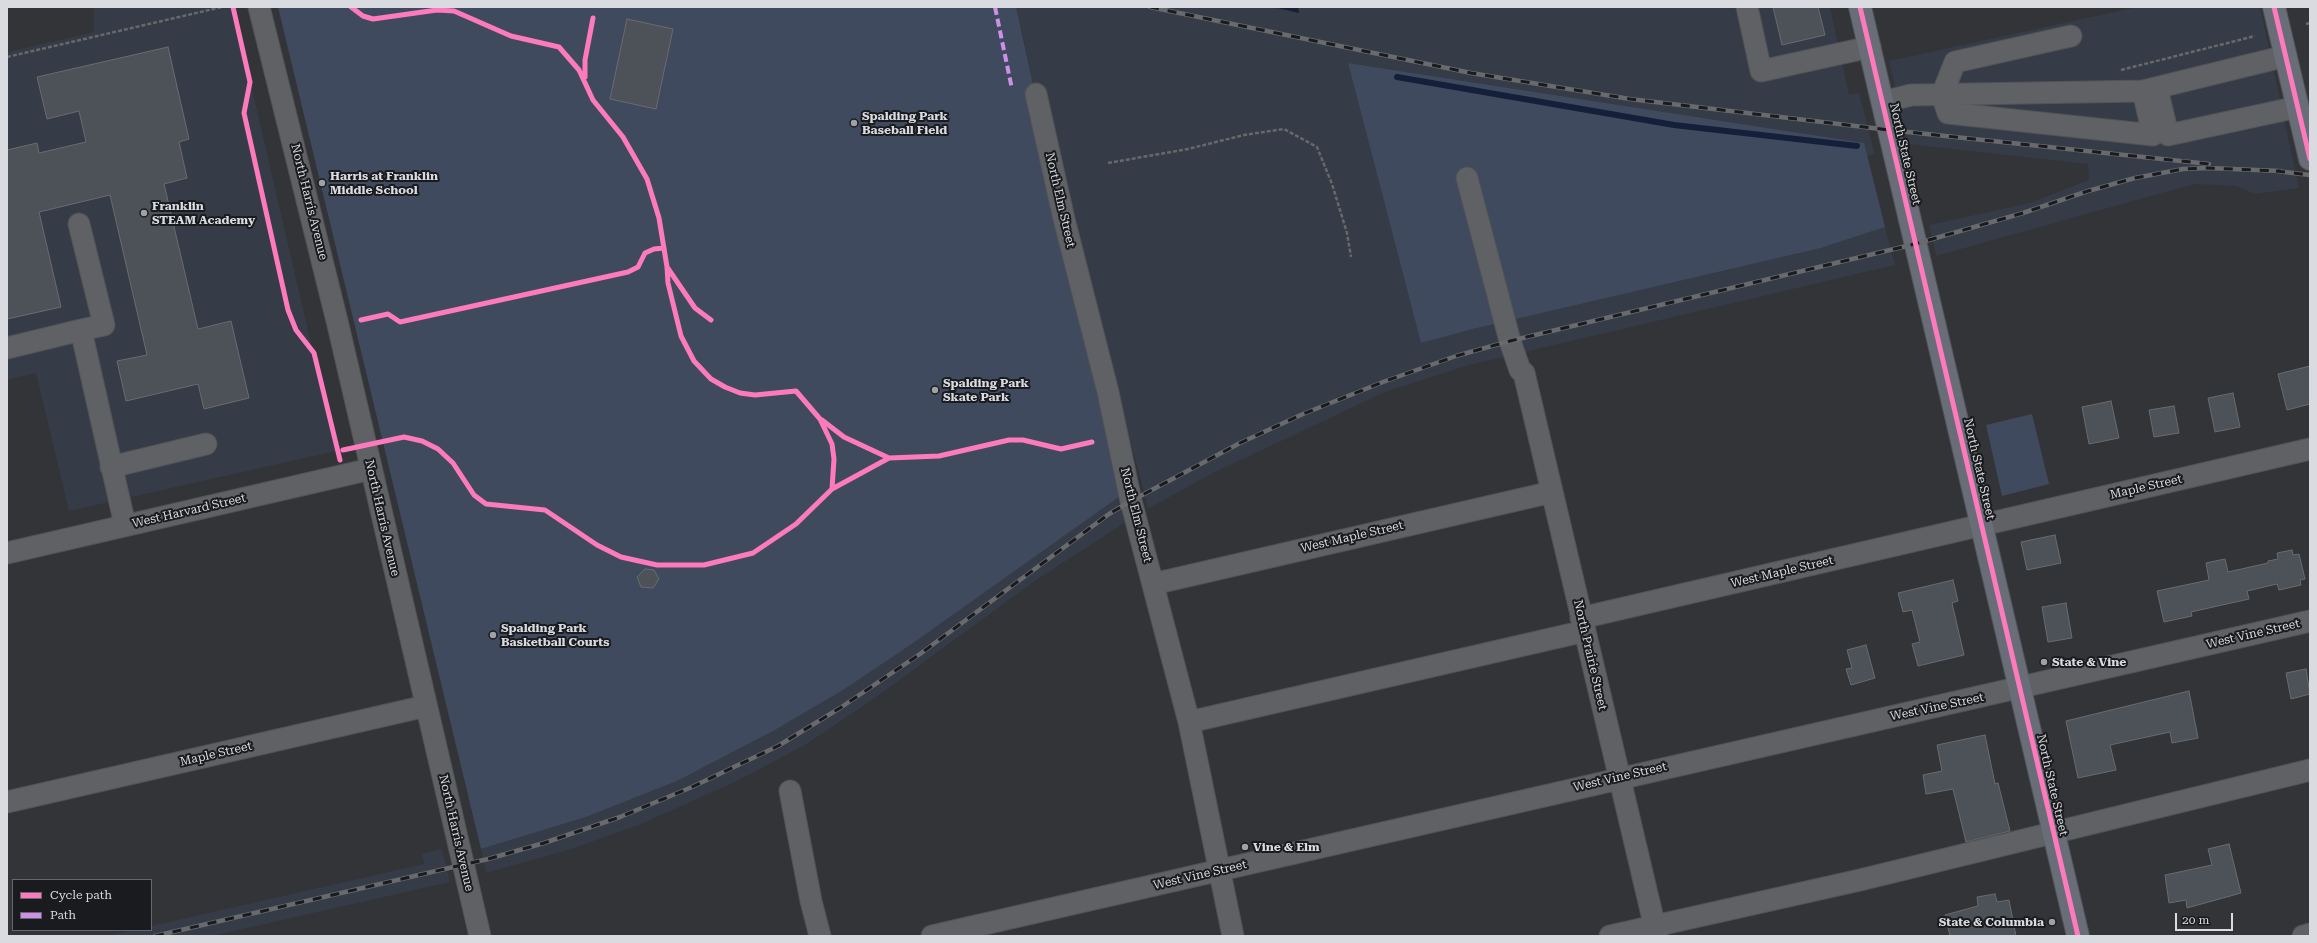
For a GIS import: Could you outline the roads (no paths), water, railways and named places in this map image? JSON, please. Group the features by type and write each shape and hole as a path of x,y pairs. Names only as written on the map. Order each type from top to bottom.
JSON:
{"main road":[{"name":"North State Street","path":"1860,7 2078,936"},
{"path":"2274,7 2310,159"}],"street":[{"name":"North Harris Avenue","path":"259,7 285,105 480,936"},
{"path":"1747,7 1761,71 1870,47"},
{"path":"2071,36 1955,62 1942,95 1948,113 2153,135 2150,90"},
{"path":"1883,102 1911,95 2150,90 2286,56"},
{"path":"2150,90 2168,135 2298,107"},
{"name":"North Elm Street","path":"1036,94 1064,220 1108,392 1131,501 1189,722 1221,870 1233,936"},
{"name":"North Prairie Street","path":"1467,178 1510,342 1520,370 1524,373 1656,931"},
{"path":"7,348 104,325 79,224"},
{"path":"81,330 125,526"},
{"path":"111,466 206,444"},
{"name":"Maple Street","path":"1982,525 2310,449"},
{"name":"West Harvard Street","path":"7,552 371,469"},
{"name":"West Maple Street","path":"1153,584 1552,492"},
{"name":"West Maple Street","path":"1189,722 1982,525"},
{"name":"West Vine Street","path":"932,936 2310,621"},
{"name":"Maple Street","path":"7,802 426,706"},
{"path":"1610,936 1656,931 2310,770"},
{"path":"790,792 811,901 820,936"},
{"path":"2303,936 2310,934"}],"waterway":[{"path":"1397,77 1674,125 1857,146"}],"railway":[{"path":"1150,7 1471,73 1630,99 1889,130 2209,164"},
{"path":"155,936 488,859 544,843 620,817 692,787 778,746 840,708 920,654 1109,514 1131,501 1240,443 1303,414 1383,382 1456,356 1510,341 1915,244 2023,213 2088,191 2135,178 2183,169 2208,168 2281,171"},
{"path":"2276,171 2310,175"}],"place":[{"name":"Spalding Park Baseball Field","path":"854,123"},
{"name":"Harris at Franklin Middle School","path":"322,183"},
{"name":"Franklin STEAM Academy","path":"144,213"},
{"name":"Spalding Park Skate Park","path":"935,390"},
{"name":"Spalding Park Basketball Courts","path":"493,635"},
{"name":"State & Vine","path":"2044,662"},
{"name":"Vine & Elm","path":"1245,847"},
{"name":"State & Columbia","path":"2052,922"}]}
